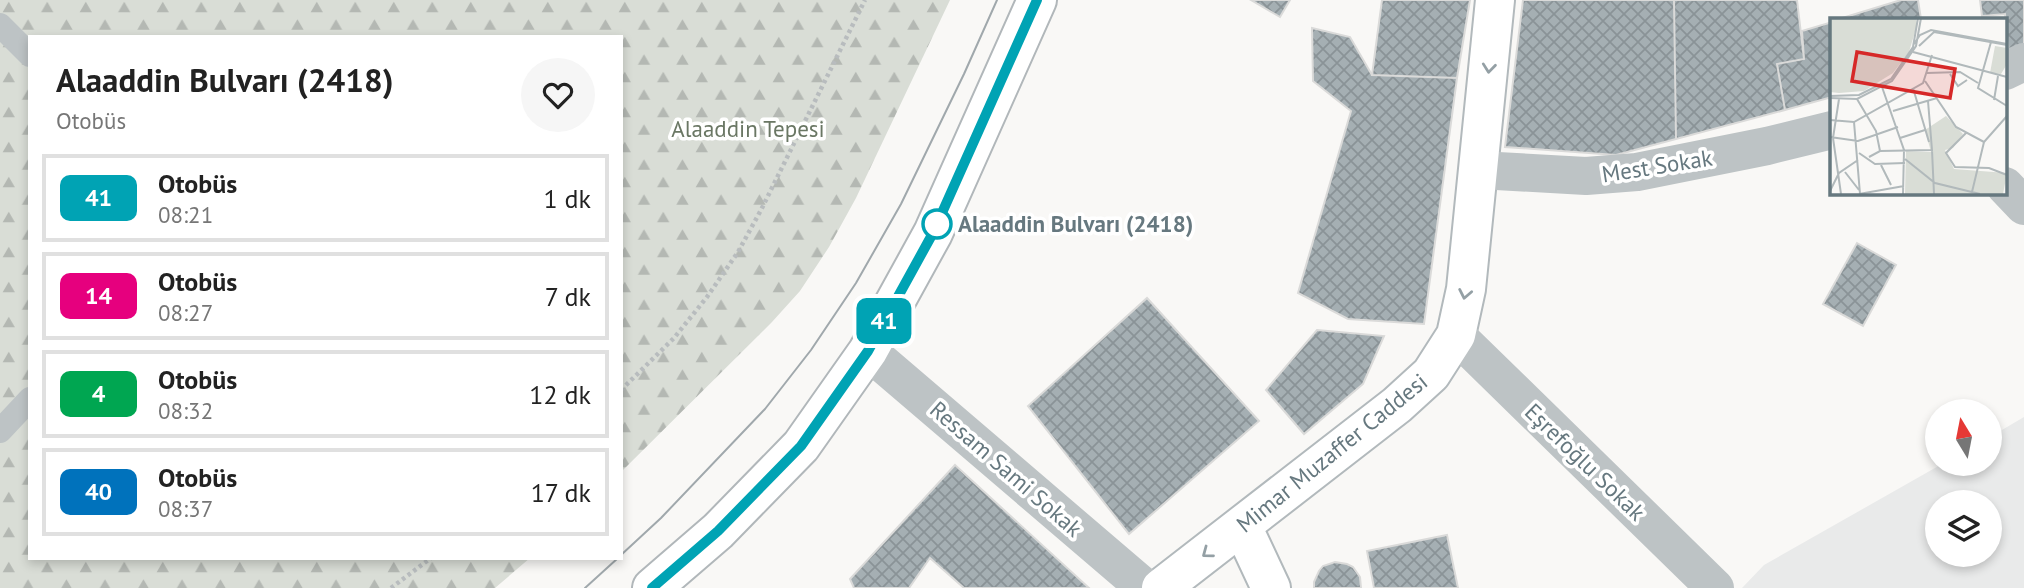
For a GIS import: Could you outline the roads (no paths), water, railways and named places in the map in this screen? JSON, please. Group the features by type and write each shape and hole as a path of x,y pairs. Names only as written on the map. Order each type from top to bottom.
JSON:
{"street":[{"path":"652,588 718,531 801,446 868,351 933,233 1037,0"},
{"name":"Mimar Muzaffer Caddesi","path":"1161,588 1431,374 1456,335 1466,289 1496,0"},
{"path":"2007,70 2024,62"},
{"name":"Mest Sokak","path":"1479,170 1586,176 1637,172 1830,130"},
{"path":"2007,188 2024,206"},
{"name":"Eşrefoğlu Sokak","path":"1456,335 1715,588"},
{"name":"Ressam Sami Sokak","path":"868,351 1145,588"},
{"path":"1242,526 1271,588"}],"lane":[{"path":"0,25 28,53"},
{"path":"0,431 28,401"}],"tram line":[{"path":"623,553 661,518 765,409 811,350 856,283 901,204 997,0"},
{"path":"585,588 616,560"}],"place":[{"name":"Alaaddin Bulvarı (2418)","path":"937,224"}],"park label":[{"name":"Alaaddin Tepesi","path":"748,129"}]}
